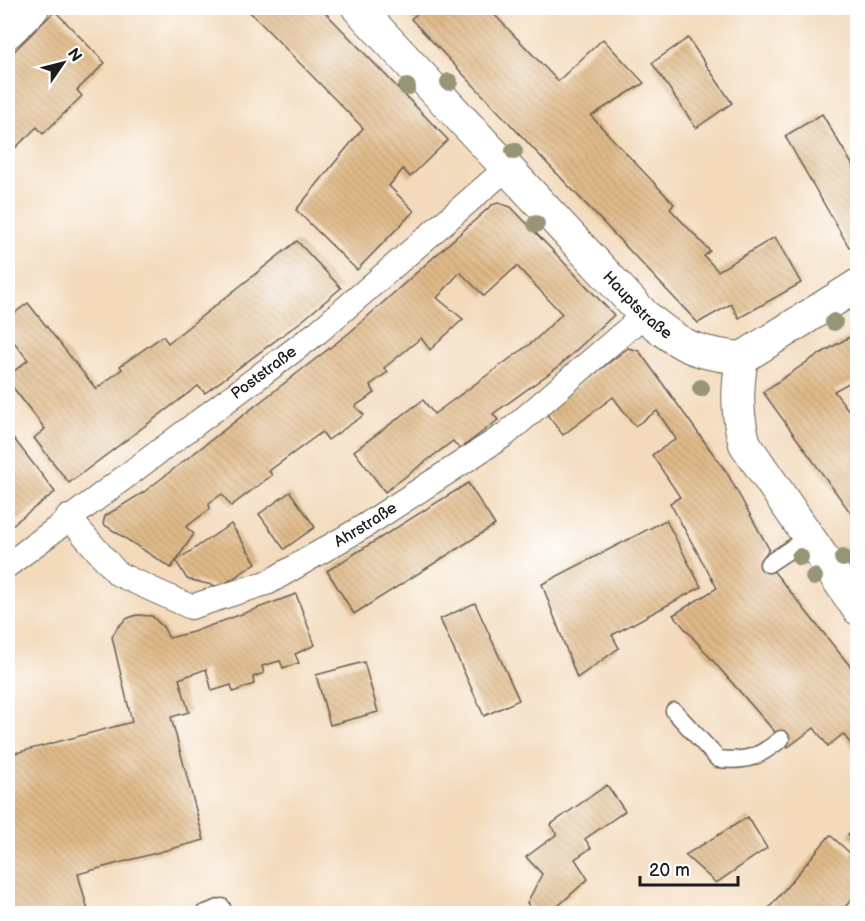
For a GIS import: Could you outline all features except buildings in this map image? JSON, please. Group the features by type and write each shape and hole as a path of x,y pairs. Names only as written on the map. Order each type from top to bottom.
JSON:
{"street":[{"path":"8,32 33,8"},
{"name":"Hauptstraße","path":"358,8 644,315 676,342 717,355 742,358"},
{"name":"Poststraße","path":"8,565 68,517 318,332 508,167"},
{"path":"858,285 742,358 737,402 738,423 745,444 807,538 858,609"},
{"name":"Ahrstraße","path":"68,517 118,574 191,607 269,582 363,527 506,434 644,315"}],"lane":[{"path":"768,564 807,538"},
{"path":"674,711 718,759 739,761 763,754 781,739"},
{"path":"203,914 222,907"}]}
